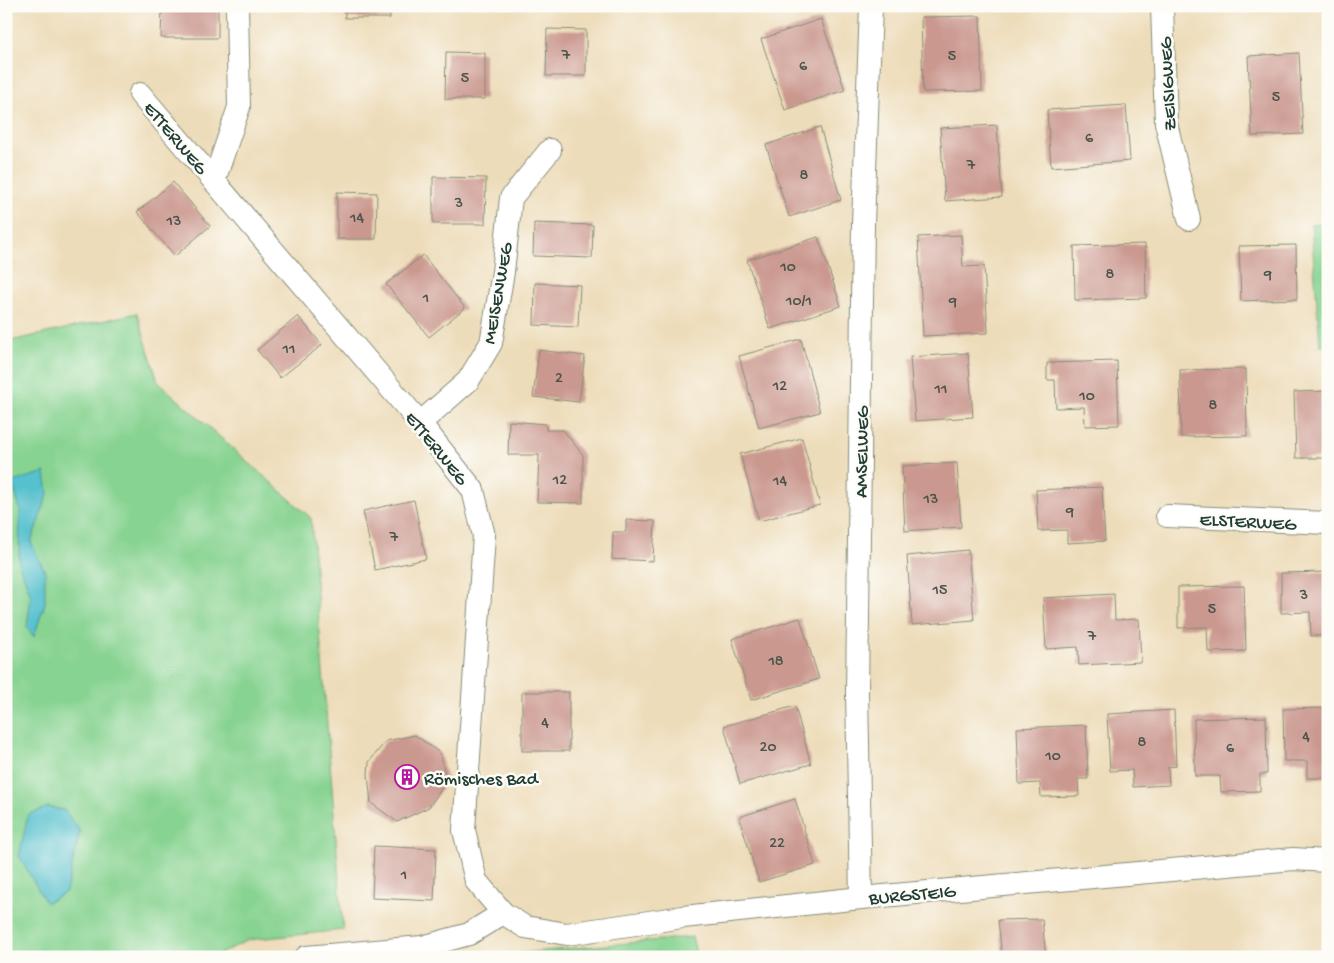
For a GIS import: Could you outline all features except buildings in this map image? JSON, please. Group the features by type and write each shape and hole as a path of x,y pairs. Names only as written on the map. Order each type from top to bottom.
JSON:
{"street":[{"path":"214,181 239,107 237,6"},
{"name":"AMSELWEG","path":"860,898 857,693 863,224 871,6"},
{"name":"ZEISIGWEG","path":"1162,6 1166,124 1189,219"},
{"name":"ETTERWEG","path":"140,94 420,424 473,490 484,536 464,830 476,880 502,913"},
{"name":"MEISENWEG","path":"420,424 468,381 491,343 511,198 550,150"},
{"name":"ELSTERWEG","path":"1167,516 1328,523"},
{"name":"BURGSTEIG","path":"502,913 525,928 566,934 683,917 860,898 1293,859 1328,861"},
{"path":"306,957 422,947 469,934 502,913"}],"green space":[{"path":"1328,223 1328,346 1320,346 1311,224"},
{"path":"137,313 158,382 311,518 343,930 248,940 214,957 6,957 6,342"},
{"path":"692,937 697,957 480,957"}],"water":[{"path":"45,472 48,494 31,542 45,572 45,603 34,637 27,627 31,596 19,564 20,509 12,482"},
{"path":"48,807 64,810 80,831 66,892 46,903 19,856 28,815"}],"place":[{"name":"Römisches Bad","path":"407,777"}]}
